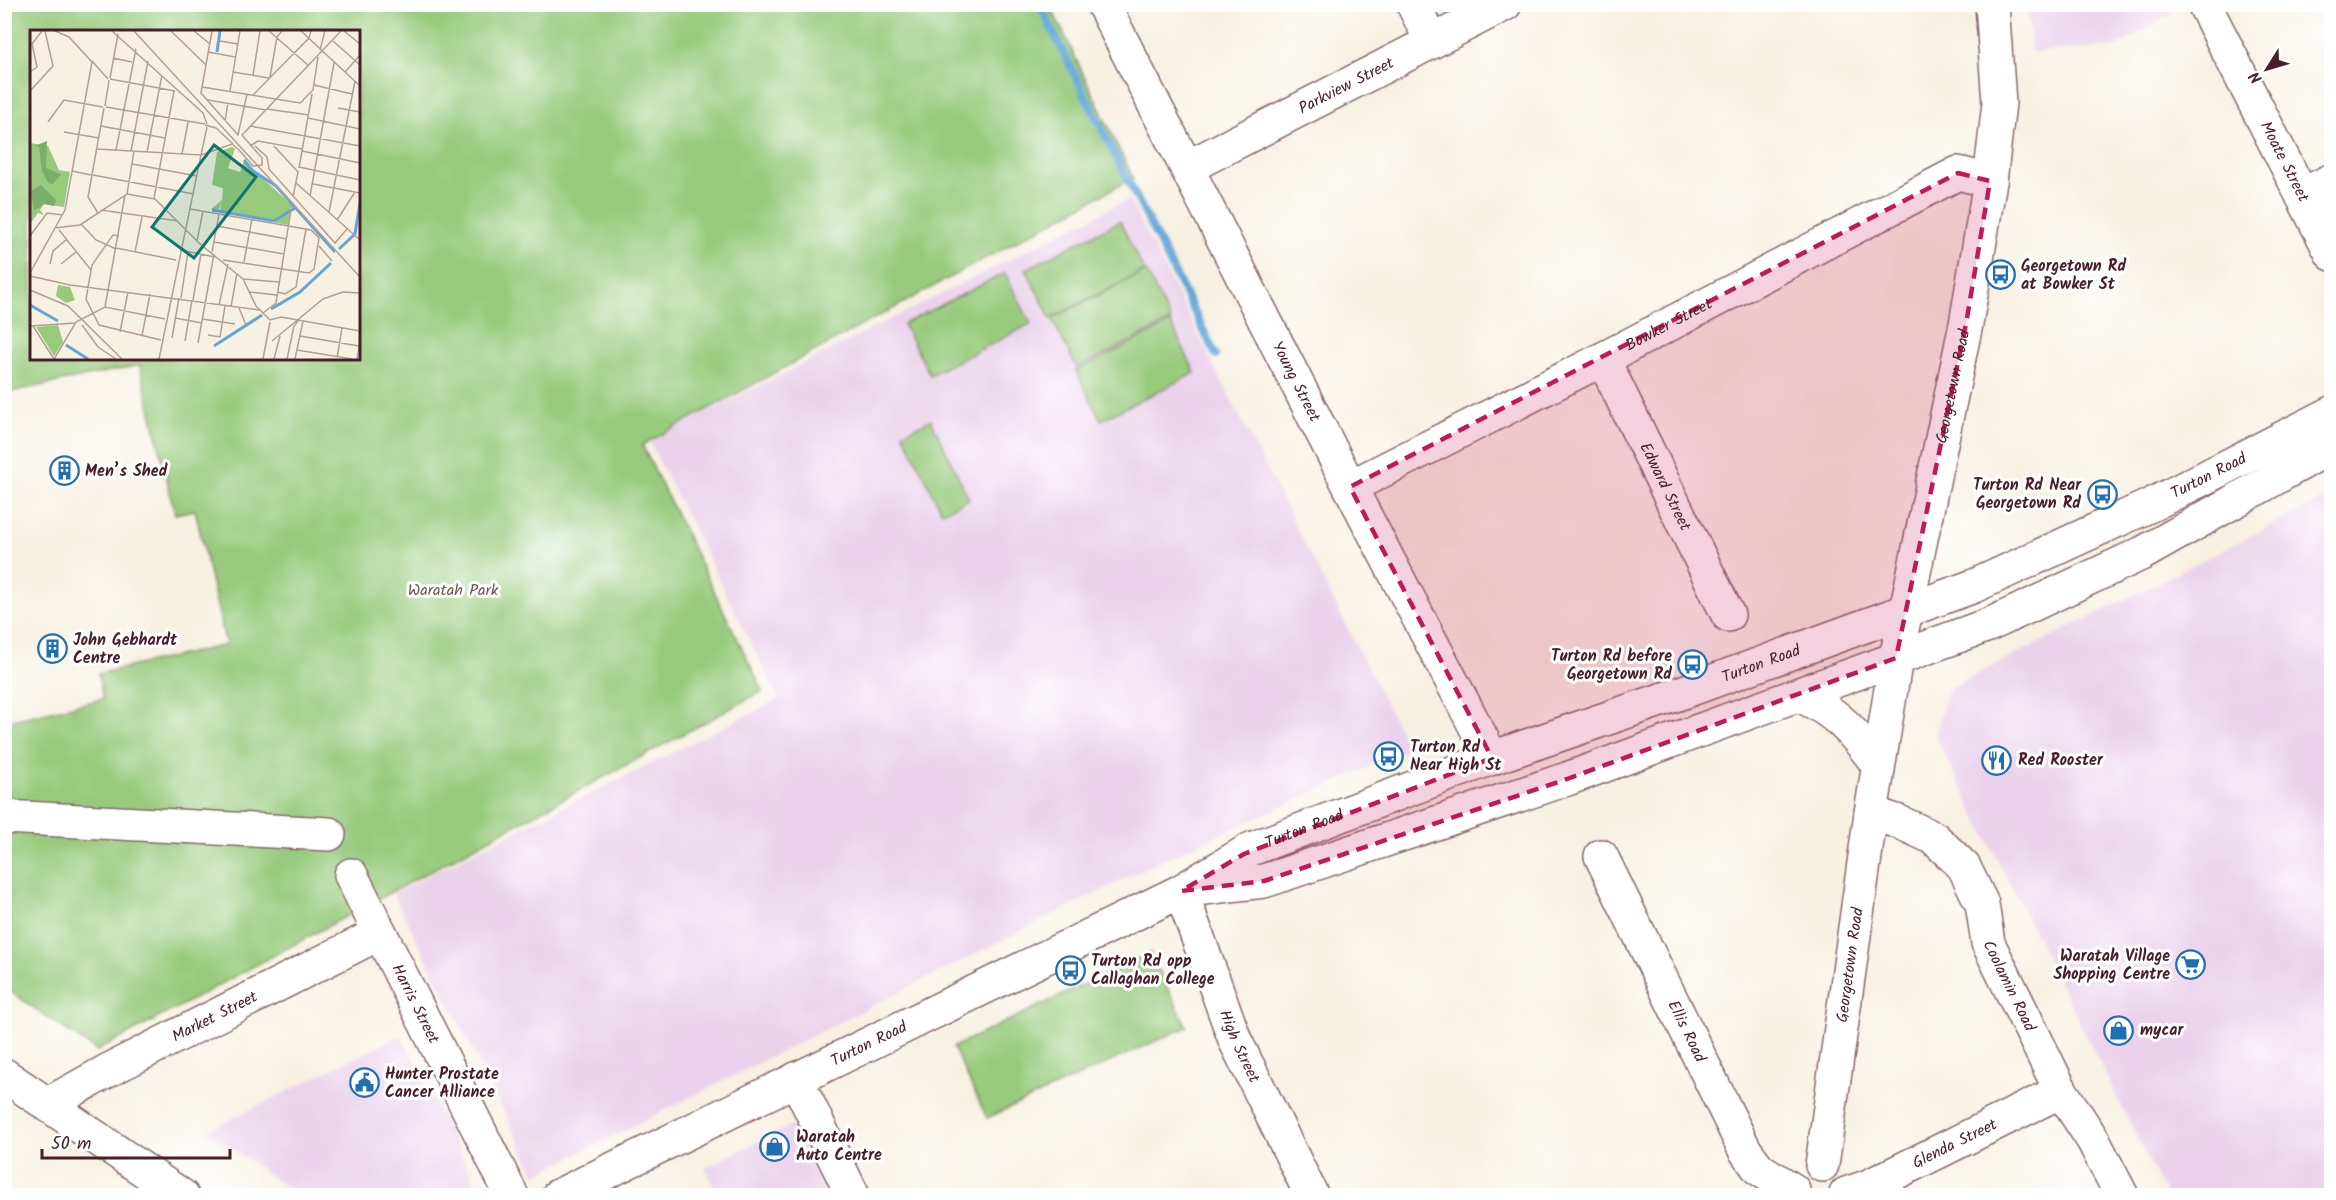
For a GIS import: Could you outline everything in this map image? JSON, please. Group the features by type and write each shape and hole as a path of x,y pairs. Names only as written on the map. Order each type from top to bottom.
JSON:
{"street":[{"name":"Young Street","path":"1103,4 1350,488 1492,758"},
{"path":"1413,4 1432,42"},
{"name":"Parkview Street","path":"1188,167 1505,4"},
{"name":"Georgetown Road","path":"1822,1165 1878,765 1896,658 1966,324 1990,181 1999,103 1992,4"},
{"name":"Moate Street","path":"2204,4 2331,254"},
{"name":"Bowker Street","path":"1350,488 1604,359 1958,173 1990,181"},
{"path":"2302,195 2331,180"},
{"name":"Edward Street","path":"1604,359 1728,615"},
{"name":"Turton Road","path":"558,1196 1181,891 1251,849 1492,758 1907,612 1974,586 2153,504 2331,413"},
{"name":"Turton Road","path":"1181,891 1264,881 1568,779 1991,624 2143,554 2331,446"},
{"path":"1799,695 1823,705 1842,720 1878,765"},
{"name":"Coolamin Road","path":"1871,813 1899,822 1934,838 1964,867 1982,904 1988,943 2061,1091 2093,1140 2122,1196"},
{"path":"4,817 329,834"},
{"name":"Ellis Road","path":"1601,856 1745,1150 1759,1169 1793,1193"},
{"name":"Harris Street","path":"351,875 512,1196"},
{"name":"High Street","path":"1181,891 1235,1040 1312,1196"},
{"name":"Market Street","path":"50,1103 109,1070 380,933"},
{"path":"4,1067 50,1103 182,1196"},
{"path":"4,1075 50,1103"},
{"path":"796,1079 854,1196"},
{"name":"Glenda Street","path":"1846,1195 1869,1186 2061,1091"},
{"path":"1793,1193 1802,1171 1822,1165 1840,1175 1846,1195"}],"highlighted area":[{"path":"1958,173 1990,181 1966,324 1896,658 1567,779 1264,881 1181,891 1244,854 1492,758 1350,487"}],"shaded area":[{"path":"2027,5 2168,5 2172,14 2116,47 2032,52"},
{"path":"1129,199 1409,749 1158,862 536,1175 393,893 779,699 649,441"},
{"name":"Waratah Village Shopping Centre","path":"2331,495 2331,1195 2166,1195 1935,735 1948,689"},
{"name":"Hunter Prostate Cancer Alliance","path":"401,1035 478,1188 463,1196 298,1195 207,1131"},
{"name":"Waratah Auto Centre","path":"791,1125 826,1195 719,1195 705,1168"}],"green space":[{"name":"Waratah Park","path":"5,5 1050,5 1133,178 642,445 763,691 97,1051 5,988 4,722 103,699 98,674 226,645 195,510 175,514 140,365 5,393"},
{"path":"1120,221 1144,271 1050,318 1026,269"},
{"path":"1146,271 1171,321 1077,368 1052,319"},
{"path":"1005,273 1031,324 930,375 903,324"},
{"path":"1171,323 1195,373 1101,420 1076,371"},
{"path":"931,420 969,499 942,512 903,433"},
{"path":"1150,953 1187,1027 987,1118 953,1047"}],"waterway":[{"path":"1039,4 1216,355"}],"place":[{"name":"Georgetown Rd at Bowker St","path":"2000,275"},
{"name":"Men’s Shed","path":"64,471"},
{"name":"Turton Rd Near Georgetown Rd","path":"2102,494"},
{"name":"John Gebhardt Centre","path":"52,649"},
{"name":"Turton Rd before Georgetown Rd","path":"1693,665"},
{"name":"Turton Rd Near High St","path":"1389,756"},
{"name":"Red Rooster","path":"1997,760"},
{"name":"Waratah Village Shopping Centre","path":"2191,965"},
{"name":"Turton Rd opp Callaghan College","path":"1070,970"},
{"name":"mycar","path":"2119,1030"},
{"name":"Hunter Prostate Cancer Alliance","path":"364,1083"},
{"name":"Waratah Auto Centre","path":"775,1146"}]}
